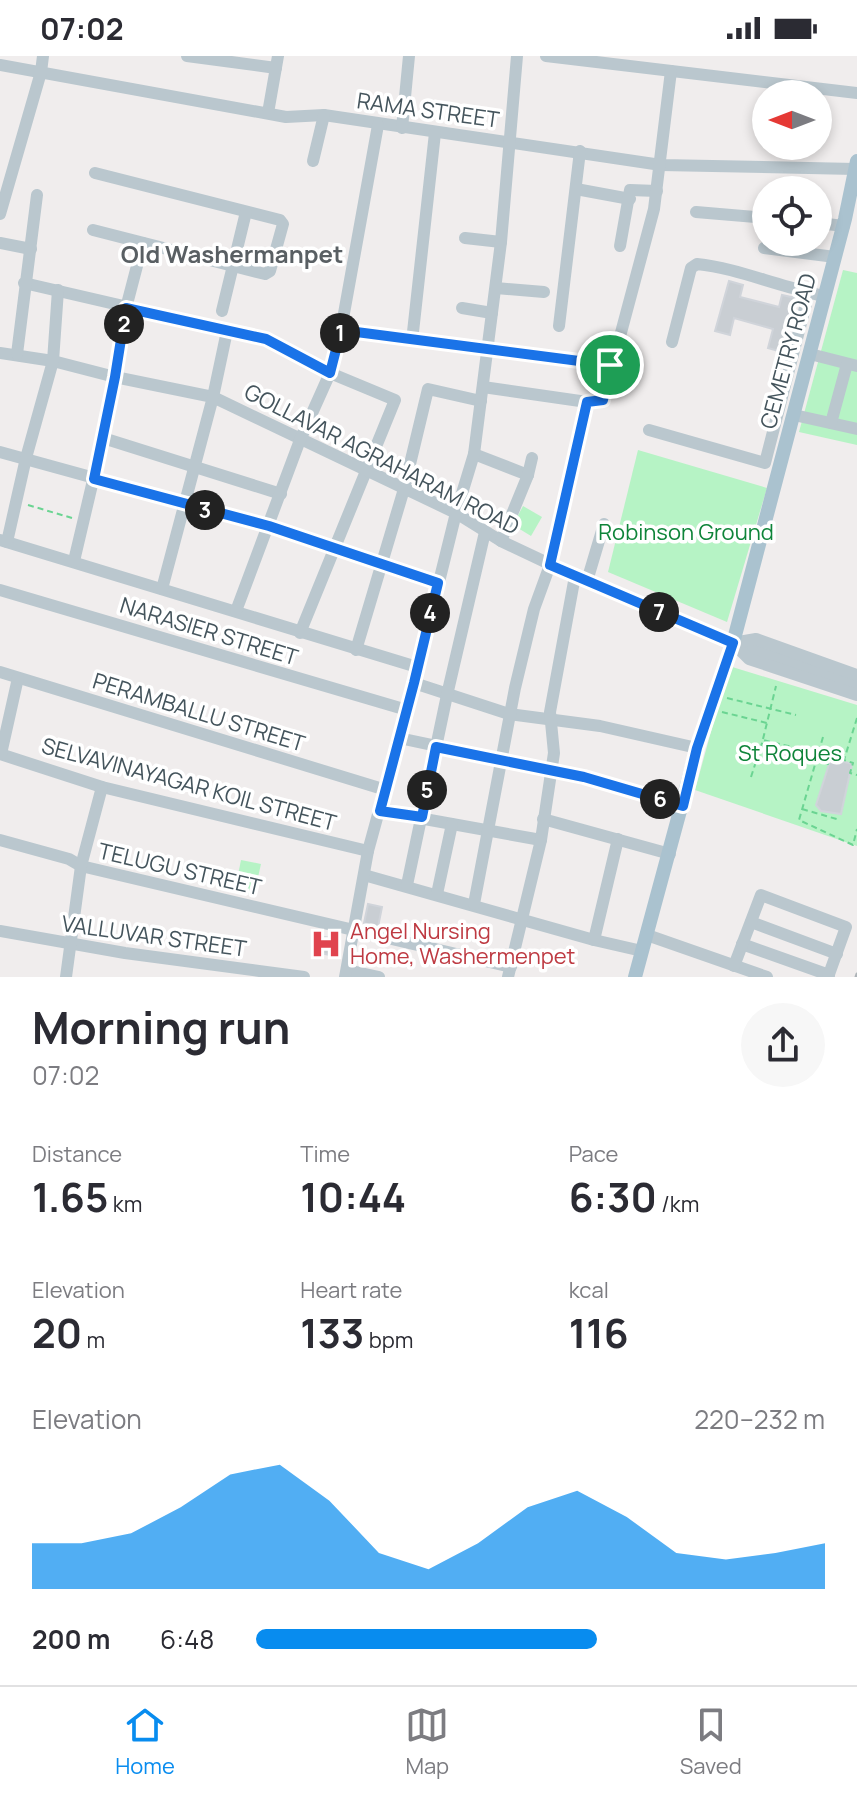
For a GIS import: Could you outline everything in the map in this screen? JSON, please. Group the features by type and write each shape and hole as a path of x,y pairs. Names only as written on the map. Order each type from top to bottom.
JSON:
{"main road":[{"name":"CEMETRY ROAD","path":"683,806 697,748 733,643 835,257 849,222 856,165"},
{"path":"636,977 683,806"}],"street":[{"path":"0,214 5,181 41,72 43,56"},
{"path":"187,56 277,62 268,113"},
{"path":"402,128 409,56"},
{"path":"379,977 346,973 368,851 474,454 501,242 517,56"},
{"path":"546,56 857,93"},
{"name":"RAMA STREET","path":"5,62 41,72 299,118 324,115 661,165 856,165"},
{"path":"483,387 587,402 603,400 657,191 671,71"},
{"path":"313,161 324,115"},
{"path":"236,611 300,440 330,373 341,330 378,125"},
{"path":"412,341 435,133"},
{"path":"559,326 580,151"},
{"path":"93,230 268,273 283,224 280,220 95,173"},
{"path":"576,189 630,199"},
{"path":"620,246 630,190 657,191"},
{"path":"17,354 37,195"},
{"path":"222,311 246,212"},
{"path":"696,212 752,217"},
{"path":"465,238 501,242"},
{"path":"0,243 31,249"},
{"path":"74,561 103,438 126,308 143,243"},
{"path":"827,256 835,257"},
{"path":"672,342 691,268 697,264 757,276 769,283 825,297"},
{"path":"24,283 266,339 330,373 395,400 300,633"},
{"path":"496,288 544,292"},
{"path":"58,290 53,361 3,541 417,667"},
{"path":"765,463 809,292"},
{"path":"462,308 492,313"},
{"path":"341,330 610,365"},
{"path":"162,589 213,397 227,331"},
{"name":"GOLLAVAR AGRAHARAM ROAD","path":"0,353 53,361 213,397 456,513 501,541 550,565 733,643"},
{"path":"810,354 852,365 831,423"},
{"path":"356,650 404,489 428,389 481,401"},
{"path":"474,904 503,761 509,714 534,609 550,565 587,402"},
{"path":"794,415 857,429"},
{"path":"649,430 765,463 781,462"},
{"path":"103,438 281,494"},
{"path":"0,452 269,526 438,583"},
{"path":"474,454 528,475"},
{"path":"501,541 532,458"},
{"path":"509,972 541,840 554,753 550,712 581,579 604,524"},
{"path":"407,885 485,532"},
{"name":"NARASIER STREET","path":"0,590 407,710"},
{"path":"733,643 756,639 857,675"},
{"path":"733,643 857,686"},
{"path":"733,643 749,659 857,695"},
{"name":"PERAMBALLU STREET","path":"0,672 386,790"},
{"path":"0,754 18,678"},
{"path":"414,683 509,714 600,726 697,748"},
{"path":"399,738 599,781 683,806"},
{"name":"SELVAVINAYAGAR KOIL STREET","path":"0,754 102,787 368,851"},
{"path":"66,977 81,866 102,787"},
{"path":"380,811 541,840"},
{"path":"543,819 670,854"},
{"path":"437,894 452,824"},
{"path":"594,940 618,839"},
{"name":"TELUGU STREET","path":"0,840 69,859 81,866 354,930 509,972"},
{"path":"364,875 642,951"},
{"path":"742,944 828,976 846,927 745,890"},
{"path":"734,966 761,895"},
{"path":"751,922 837,954"},
{"name":"VALLUVAR STREET","path":"0,931 72,945 304,977"},
{"path":"647,935 767,977"}],"path":[{"path":"16,501 84,521"},
{"path":"751,777 776,686"},
{"path":"713,702 796,715"},
{"path":"713,702 767,723"},
{"path":"844,760 857,718"},
{"path":"823,737 799,820 853,845 857,829"},
{"path":"763,740 818,754"},
{"path":"816,760 828,764 830,757 853,763 850,773 857,775"},
{"path":"802,809 840,820"}],"green space":[{"path":"843,270 857,273 857,445 799,432"},
{"name":"Robinson Ground","path":"638,450 767,488 727,622 608,572"},
{"path":"523,506 542,517 531,536 513,525"},
{"name":"St Roques","path":"729,666 857,705 857,846 695,790"},
{"path":"241,860 261,864 254,895 235,890"}],"building":[{"path":"729,281 743,285 740,297 779,307 782,295 796,298 782,352 768,348 773,329 734,318 730,335 715,331"},
{"path":"831,758 852,764 841,814 821,811 816,805"},
{"path":"368,904 382,907 378,927 364,923"},
{"path":"323,937 333,938 330,955 320,953"}],"place":[{"name":"Angel Nursing Home, Washermenpet","path":"326,944"}],"district":[{"name":"Old Washermanpet","path":"232,255"}],"route":[{"path":"126,308 266,339 330,373 341,330 610,365 603,400 587,402 550,565 733,643 697,748 683,806 584,777 436,747 422,817 380,811 438,583 269,526 94,479 126,308"}]}
